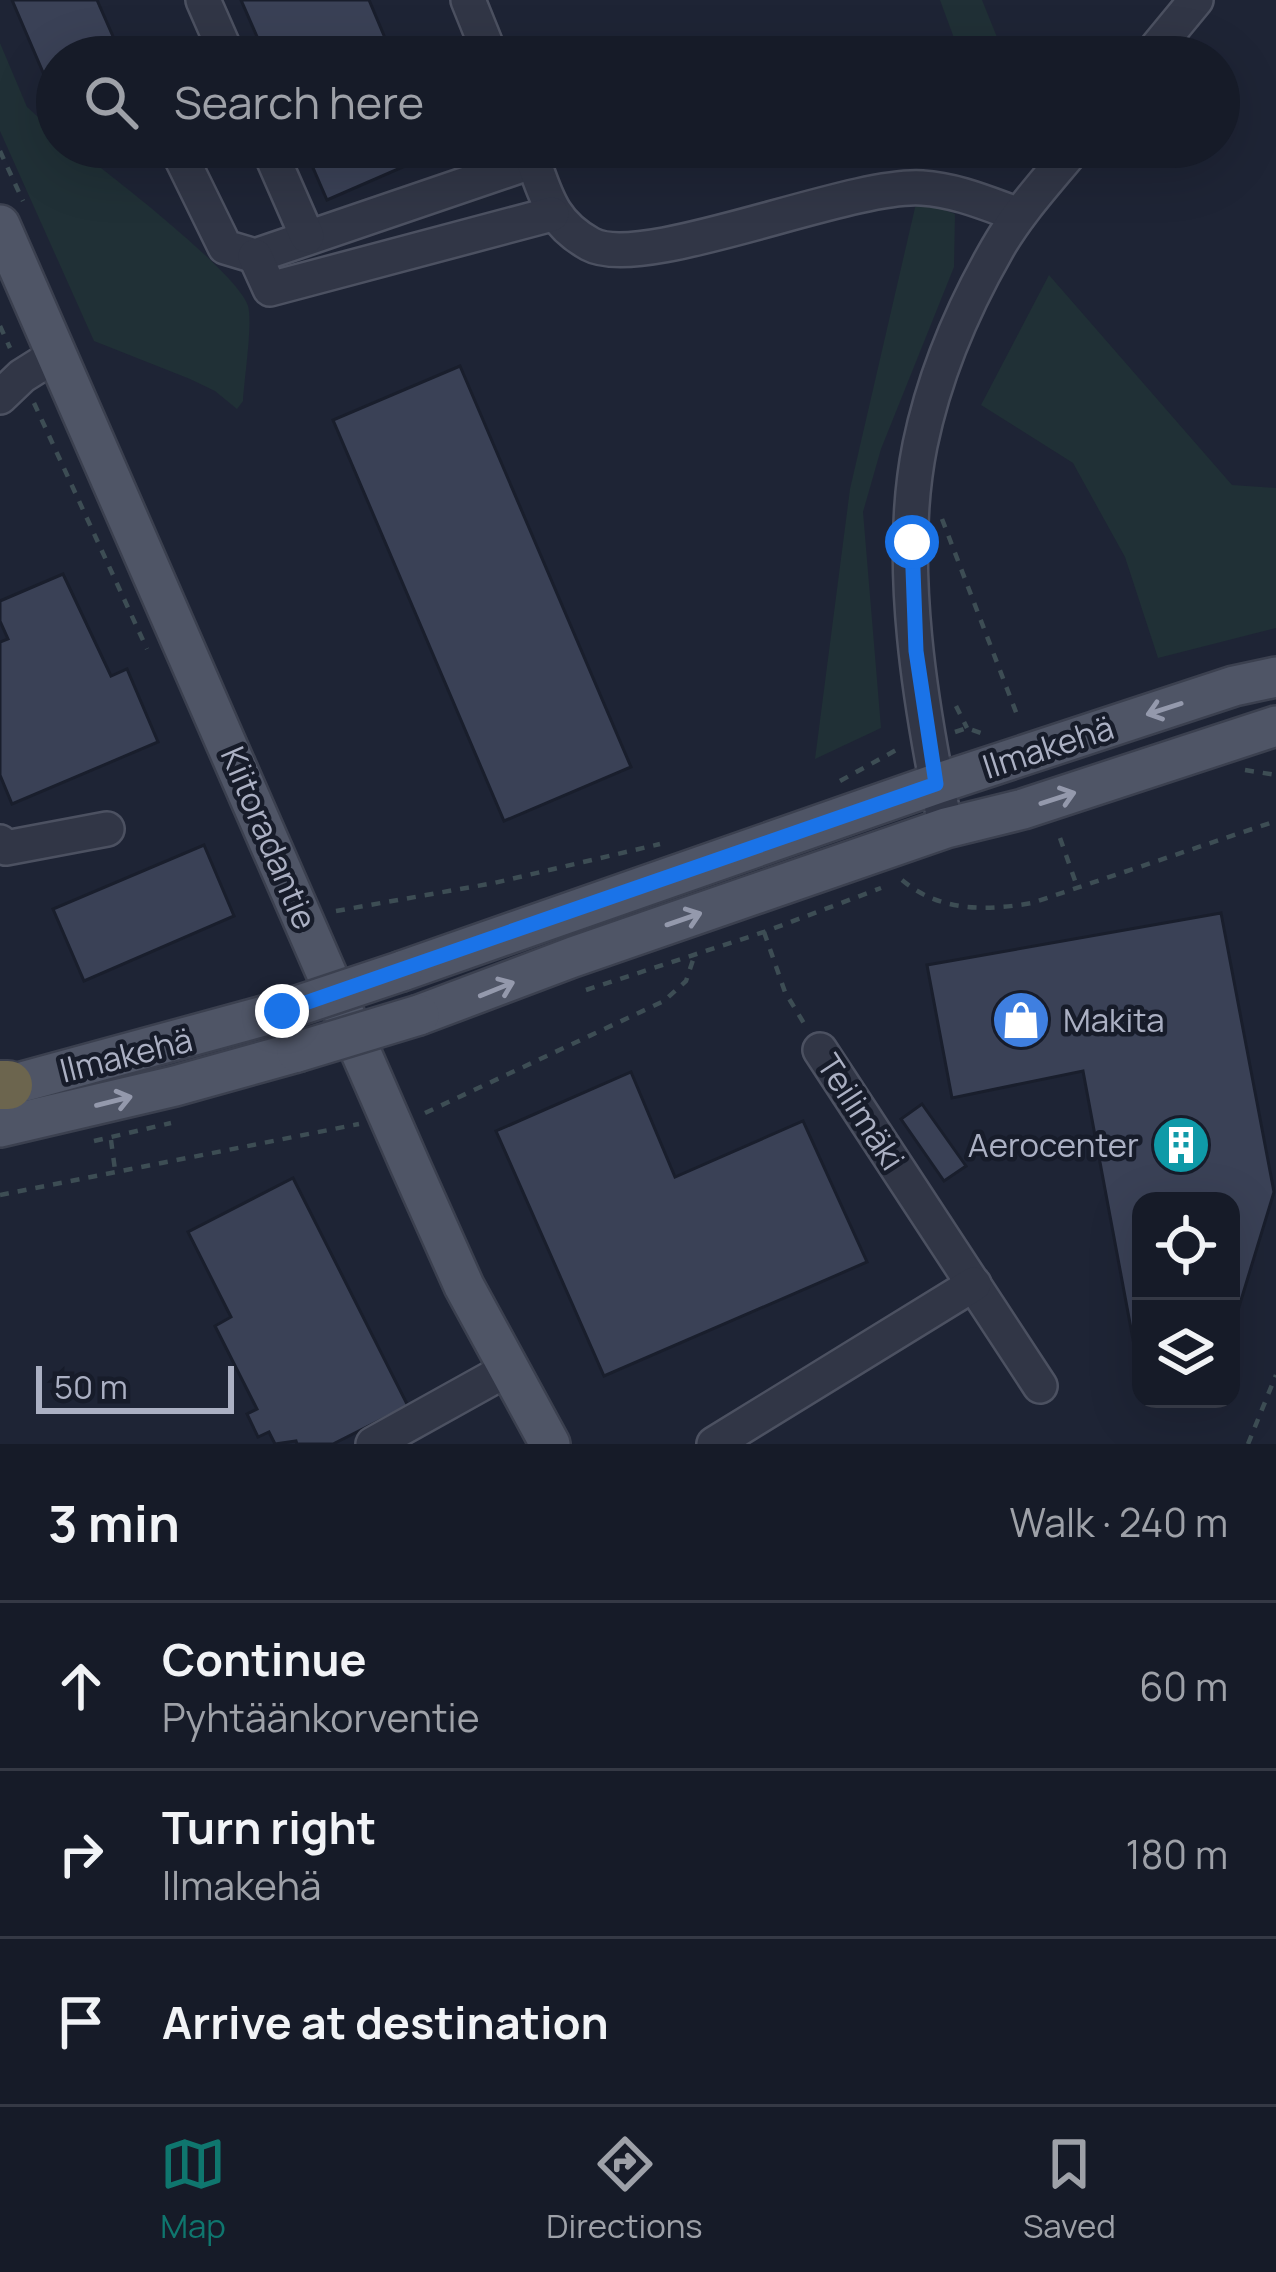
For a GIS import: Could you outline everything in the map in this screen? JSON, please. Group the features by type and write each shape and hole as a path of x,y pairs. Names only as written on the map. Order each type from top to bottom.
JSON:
{"main road":[{"name":"Kiitoradantie","path":"0,225 410,1165 508,1370 550,1444"},
{"name":"Ilmakehä","path":"2,1097 282,1011 936,784 1276,676"},
{"name":"Ilmakehä","path":"2,1097 175,1086 297,1052 419,1016 573,957 946,828 1023,809 1276,726"}],"street":[{"path":"203,0 219,36"},
{"path":"468,0 483,36"},
{"path":"1166,36 1196,0"},
{"path":"186,168 225,247 255,256 493,168"},
{"path":"277,168 307,236"},
{"path":"536,168 552,214 593,247 638,250 860,196 920,188 962,195 1019,215"},
{"path":"946,828 927,741 916,651 912,542 919,448 939,372 998,247 1058,168"},
{"path":"255,256 270,289 552,214"},
{"path":"0,397 57,354"},
{"path":"0,842 6,848 107,829"},
{"name":"Teilimäki","path":"820,1050 1040,1386"},
{"path":"714,1444 974,1284"},
{"path":"373,1444 508,1370"}],"path":[{"path":"937,530 937,508 1019,720"},
{"path":"952,700 968,728"},
{"path":"828,789 893,751 968,728 1003,735"},
{"path":"1239,769 1276,776"},
{"path":"902,880 920,896 948,905 996,909 1078,889 1276,821"},
{"path":"1060,838 1078,889"},
{"path":"336,911 494,884 667,842"},
{"path":"583,991 764,932 882,887"},
{"name":"Teilimäki","path":"764,932 785,992 820,1050"},
{"path":"420,1115 664,1001 686,981 695,954"},
{"path":"0,1195 360,1124"},
{"path":"111,1138 115,1170"},
{"path":"1247,1444 1276,1375"}],"shaded area":[{"path":"940,0 982,0 997,36 953,36"},
{"path":"0,43 27,107 36,115 36,168 101,168 169,223 239,291 248,306 249,325 243,401 237,409 190,379 94,341 0,131"},
{"path":"917,199 955,214 954,267 881,449 863,512 881,728 815,759 850,489"},
{"path":"1049,275 1232,485 1276,488 1276,628 1158,658 1125,557 1073,463 981,405"}],"building":[{"path":"12,0 97,0 113,36 36,36 36,56"},
{"path":"241,0 369,0 384,36 257,36"},
{"path":"313,168 401,168 327,200"},
{"path":"460,366 631,767 504,821 333,420"},
{"path":"63,574 111,676 127,669 158,742 12,804 0,775 0,642 8,639 0,621 0,601"},
{"path":"204,845 234,916 84,981 53,909"},
{"name":"Aerocenter","path":"1221,913 1274,1192 1240,1303 1240,1192 1132,1192 1132,1334 1083,1071 952,1098 927,965"},
{"path":"631,1072 675,1177 803,1121 867,1262 604,1376 496,1131"},
{"path":"922,1104 966,1166 944,1181 901,1119"},
{"path":"293,1178 408,1406 333,1444 275,1444 269,1432 258,1437 247,1414 257,1409 215,1326 231,1317 188,1232"}],"place":[{"name":"Makita","path":"1021,1020"},
{"name":"Aerocenter","path":"1181,1145"}],"route":[{"path":"282,1011 936,784 916,651 912,542"}]}
